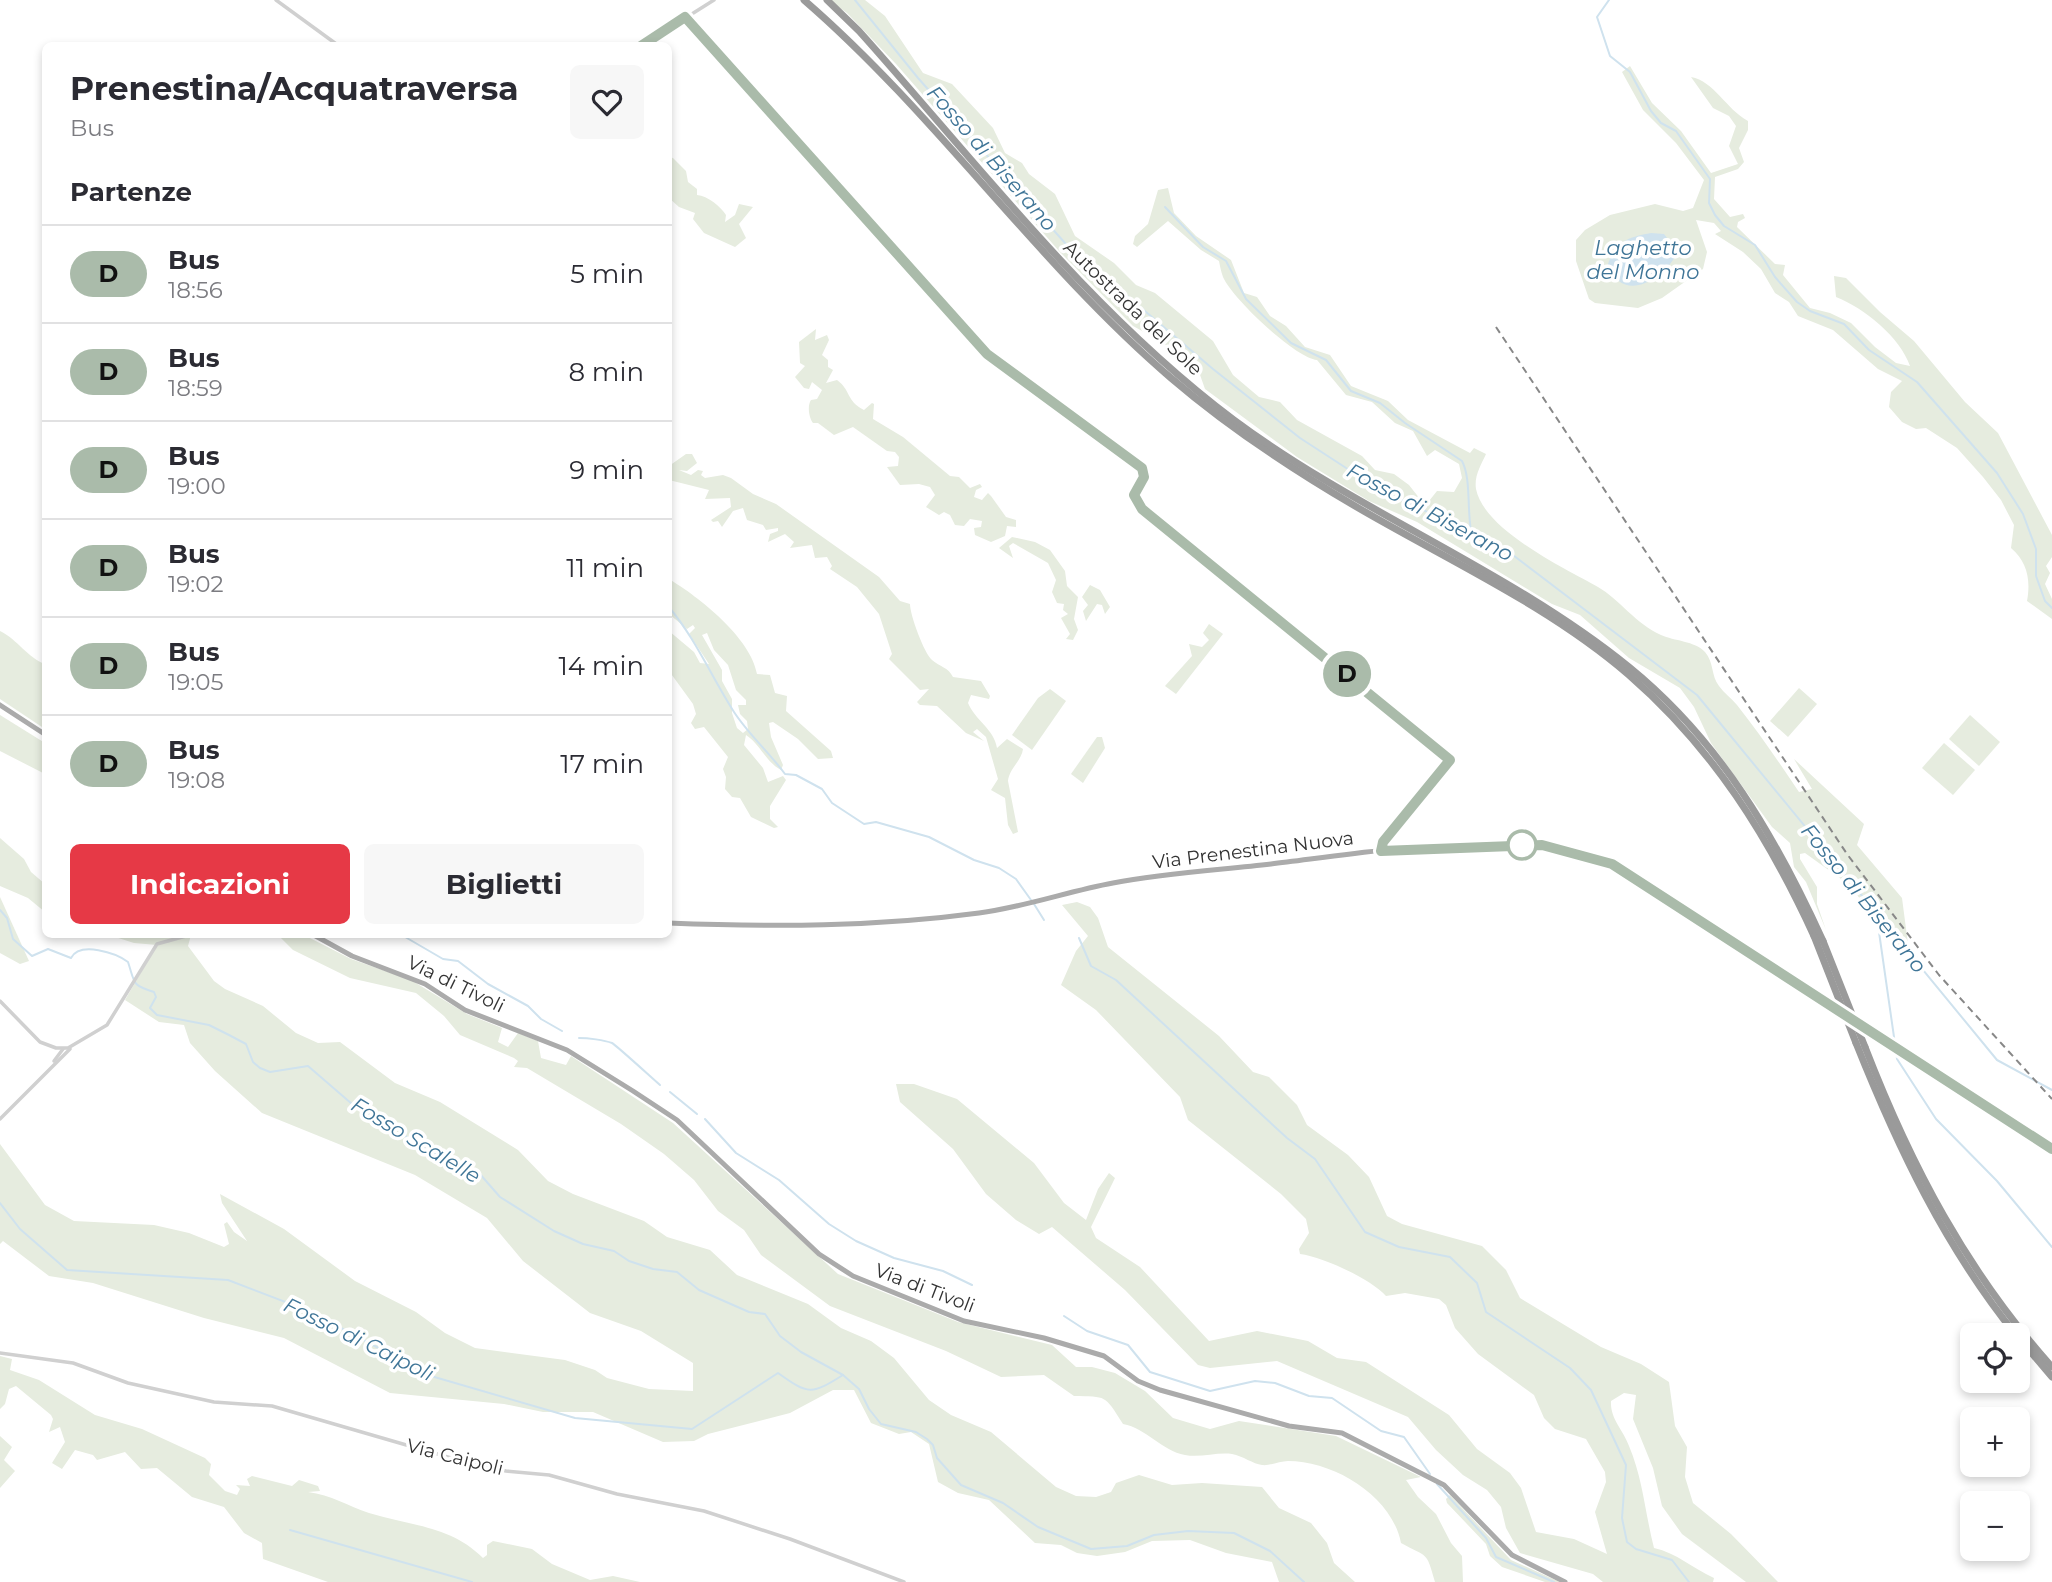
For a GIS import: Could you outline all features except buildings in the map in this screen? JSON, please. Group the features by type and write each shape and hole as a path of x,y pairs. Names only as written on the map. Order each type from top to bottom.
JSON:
{"highway":[{"name":"Autostrada del Sole","path":"804,0 884,75 1086,298 1171,379 1276,457 1354,506 1539,611 1628,674 1689,734 1737,793 1785,873 1814,936 1856,1044 1916,1182 1936,1220 2007,1323"},
{"name":"Autostrada del Sole","path":"827,0 859,31 1091,294 1177,374 1234,420 1291,459 1553,612 1632,670 1668,703 1710,749 1765,825 1823,941 1896,1123 1942,1217 1998,1303 2052,1367"},
{"name":"Autostrada del Sole","path":"2030,1351 2052,1377"}],"main road":[{"path":"0,705 42,732"},
{"name":"Via Prenestina Nuova","path":"672,923 787,927 865,925 978,913 1130,880 1381,851 1542,845 1612,864 2052,1149"},
{"name":"Via di Tivoli","path":"319,938 352,956 421,982 463,1009 567,1050 633,1091 677,1120 819,1254 849,1274 964,1321 1049,1339 1099,1354 1138,1381 1160,1390 1286,1425 1342,1433 1443,1484 1510,1553 1566,1582"}],"street":[{"path":"276,0 334,42"},
{"path":"647,42 714,0"},
{"path":"50,1066 64,1051 105,1027 157,944 179,938"},
{"path":"0,1001 37,1039 64,1051"},
{"path":"53,1048 57,1056"},
{"path":"0,1119 64,1051"},
{"name":"Via Caipoli","path":"0,1353 74,1363 130,1383 214,1402 273,1406 461,1461 551,1476 621,1495 696,1509 783,1536 904,1582"}],"shaded area":[{"path":"829,0 865,0 885,16 923,73 952,84 993,128 1005,153 1022,163 1029,174 1055,194 1075,236 1114,263 1136,285 1155,293 1213,341 1233,375 1259,397 1280,402 1297,420 1362,456 1375,470 1394,474 1409,485 1420,499 1429,501 1437,491 1454,492 1462,478 1459,464 1435,450 1427,456 1413,431 1395,423 1372,402 1346,395 1317,360 1294,349 1265,326 1229,287 1219,261 1201,250 1168,221 1137,247 1133,244 1135,236 1148,224 1158,190 1168,188 1174,213 1196,236 1231,260 1244,293 1257,297 1270,316 1286,326 1305,347 1330,355 1351,386 1388,401 1408,420 1470,453 1474,448 1486,454 1477,475 1476,489 1482,504 1494,519 1527,546 1606,592 1652,630 1701,648 1708,656 1719,686 1737,705 1799,792 1812,789 1794,759 1864,824 1857,845 1902,898 1908,944 1922,963 1895,950 1883,927 1848,884 1805,853 1800,854 1800,859 1817,887 1817,904 1826,930 1806,882 1794,867 1790,843 1772,827 1711,743 1694,707 1680,688 1629,658 1580,615 1552,604 1417,522 1369,501 1297,457 1205,389 1199,372 1162,342 1133,326 1059,251 896,64 847,13"},
{"path":"1630,66 1652,103 1681,131 1711,173 1738,164 1729,146 1736,126 1729,116 1713,108 1691,77 1707,84 1748,121 1748,130 1739,148 1744,162 1738,169 1715,177 1714,199 1730,217 1743,214 1745,218 1738,222 1737,227 1775,264 1785,265 1783,275 1810,308 1830,313 1851,323 1896,363 1910,366 1890,334 1858,308 1836,297 1834,276 1846,278 1914,341 1965,402 1998,433 2052,535 2052,557 2046,566 2050,573 2045,584 2052,599 2052,619 2027,601 2026,572 2021,559 2011,548 2014,525 2001,500 1957,448 1926,428 1916,429 1902,422 1889,407 1891,392 1902,381 1878,369 1833,330 1798,316 1789,302 1775,293 1761,269 1743,252 1715,234 1721,231 1714,223 1696,220 1707,252 1703,269 1662,298 1638,308 1595,303 1589,299 1576,261 1576,240 1585,230 1610,215 1655,204 1683,211 1693,208 1704,180 1676,143 1643,110 1622,72"},
{"path":"672,158 686,171 688,182 697,189 697,195 709,199 726,215 725,222 735,215 739,204 753,207 739,224 746,238 735,247 704,233 693,219 695,213 679,207 672,201"},
{"path":"816,329 815,340 827,335 829,340 822,355 828,360 828,367 833,370 826,383 837,380 854,403 864,410 874,404 873,419 903,437 950,476 959,477 970,488 980,484 982,487 976,490 974,497 982,500 988,493 1006,517 1016,520 1016,527 1007,526 1005,536 991,542 975,535 974,528 981,527 982,521 970,519 964,526 955,525 950,515 944,512 939,515 926,507 935,495 930,487 919,484 900,485 887,467 898,466 899,457 895,452 887,451 853,427 834,435 818,423 813,423 809,412 810,403 811,400 817,399 822,390 812,382 809,389 804,388 795,377 805,366 800,363 799,342"},
{"path":"686,454 692,454 697,463 687,471 679,470 691,475 698,470 703,471 701,475 705,478 723,475 753,494 776,504 879,577 900,601 910,604 918,634 932,660 953,677 981,681 990,696 989,699 971,695 968,703 992,735 997,748 1007,739 1023,749 1008,781 1018,832 1013,834 1008,825 1005,798 991,790 998,779 986,737 977,729 973,732 984,741 966,733 937,706 920,705 917,702 929,689 920,690 889,659 892,654 879,614 857,587 830,569 832,566 827,557 815,558 812,545 790,548 794,542 785,534 768,542 770,534 778,531 778,528 766,530 763,525 747,520 743,508 733,511 722,527 718,521 713,522 711,520 731,507 730,498 705,499 709,490 672,481 672,464"},
{"path":"1012,537 1035,542 1050,550 1065,571 1067,586 1078,597 1074,619 1078,630 1073,640 1066,639 1070,634 1061,618 1068,614 1063,610 1064,604 1057,603 1052,592 1056,580 1048,563 1013,543 1009,546 1013,558 999,548"},
{"path":"672,581 695,596 722,620 745,646 757,674 770,675 775,693 787,696 786,711 831,751 833,758 818,759 798,739 773,722 769,723 771,737 783,765 781,770 746,735 744,745 763,768 768,782 783,776 786,780 770,806 770,819 778,827 774,828 751,817 740,798 732,797 725,789 726,777 723,769 728,757 704,727 695,729 691,723 696,714 693,704 672,675 672,634 694,652 700,663 709,664 689,634 695,628 693,625 687,629 672,616","holes":["707,633 714,650 728,665 736,690 746,700 746,705 738,705 740,714 747,721 748,729 743,733 737,728 732,713 732,699 722,681 722,670 702,635"]},
{"path":"1090,585 1100,590 1110,607 1105,614 1102,605 1097,604 1086,621 1083,611 1088,605 1082,597"},
{"path":"1209,624 1223,634 1176,694 1165,686 1192,656 1189,644 1202,647 1209,640 1203,633"},
{"path":"0,631 42,662 42,727 0,699"},
{"path":"1799,688 1817,704 1788,737 1770,721"},
{"path":"1050,689 1066,701 1032,750 1012,735 1038,698"},
{"path":"0,715 42,741 42,772 0,751"},
{"path":"1970,715 2000,742 1979,766 1949,739"},
{"path":"1097,737 1102,737 1105,748 1083,783 1071,774"},
{"path":"1944,743 1975,770 1953,795 1922,768"},
{"path":"0,838 24,859 31,872 42,881 42,910 28,898 0,886"},
{"path":"0,897 29,961 20,964 0,953"},
{"path":"1077,902 1090,907 1098,918 1108,947 1219,1036 1253,1072 1269,1077 1297,1105 1307,1125 1348,1155 1369,1177 1387,1216 1402,1224 1482,1246 1506,1270 1520,1298 1601,1347 1641,1364 1669,1382 1675,1426 1687,1447 1685,1477 1693,1503 1731,1534 1778,1582 1746,1582 1682,1534 1662,1506 1653,1468 1633,1419 1636,1395 1624,1393 1611,1401 1611,1407 1638,1471 1654,1548 1670,1553 1714,1578 1713,1582 1603,1582 1593,1574 1520,1553 1506,1528 1501,1507 1487,1490 1463,1475 1436,1450 1408,1417 1277,1361 1210,1368 1198,1365 1125,1290 1052,1227 1039,1234 1016,1220 986,1194 953,1149 900,1102 896,1084 914,1084 957,1099 1034,1163 1064,1203 1086,1220 1098,1189 1109,1173 1115,1178 1091,1227 1096,1238 1140,1267 1209,1341 1257,1331 1308,1341 1337,1358 1366,1362 1449,1415 1477,1449 1510,1473 1521,1488 1536,1532 1574,1539 1607,1554 1595,1512 1606,1482 1605,1472 1586,1439 1555,1429 1544,1418 1534,1395 1478,1354 1455,1328 1446,1305 1439,1299 1405,1293 1386,1296 1346,1270 1321,1259 1300,1254 1299,1249 1309,1233 1306,1219 1281,1194 1188,1120 1180,1097 1096,1010 1061,985 1076,951 1088,936 1062,905"},
{"path":"118,938 190,938 188,946 214,981 225,989 263,1006 296,1033 318,1043 340,1042 395,1083 440,1102 518,1150 548,1181 573,1194 644,1221 667,1237 710,1250 737,1275 808,1304 841,1328 871,1341 894,1358 929,1400 951,1415 991,1432 1056,1487 1076,1496 1096,1497 1111,1492 1116,1483 1139,1475 1172,1485 1202,1483 1262,1487 1279,1508 1311,1523 1327,1543 1334,1563 1355,1582 1279,1582 1272,1562 1226,1553 1190,1540 1152,1541 1125,1552 1097,1556 1077,1553 1061,1545 1035,1543 989,1500 958,1493 938,1482 929,1444 911,1432 899,1434 871,1423 854,1390 833,1390 790,1413 708,1434 694,1441 663,1442 593,1412 543,1412 504,1404 390,1393 284,1338 204,1318 93,1283 49,1276 3,1241 0,1244 0,1144 45,1205 74,1221 154,1225 189,1233 224,1247 229,1244 224,1224 227,1222 234,1232 247,1241 222,1203 220,1194 284,1229 355,1281 416,1312 445,1333 475,1348 565,1360 595,1370 607,1378 649,1389 693,1391 693,1363 641,1331 590,1313 523,1261 487,1218 415,1175 262,1113 215,1071 190,1043 184,1025 159,1022 125,1000 157,945 134,943"},
{"path":"281,938 310,938 351,959 411,980 467,1014 502,1028 498,1042 508,1047 518,1033 538,1041 541,1058 566,1065 571,1056 673,1123 838,1274 958,1322 1052,1345 1076,1367 1092,1367 1115,1373 1145,1391 1173,1418 1210,1429 1239,1421 1336,1436 1421,1477 1406,1480 1418,1497 1436,1514 1451,1543 1462,1556 1463,1582 1435,1582 1425,1556 1401,1543 1386,1510 1373,1496 1358,1484 1324,1467 1288,1461 1262,1465 1232,1454 1191,1456 1177,1453 1139,1430 1123,1424 1104,1399 1074,1396 1044,1375 1001,1377 946,1351 830,1306 761,1255 744,1230 718,1211 694,1180 664,1154 621,1124 527,1068 514,1067 518,1061 514,1058 460,1035 444,1016 416,993 350,978 293,950"},
{"path":"0,1356 12,1359 10,1370 39,1380 95,1415 142,1429 205,1458 211,1464 209,1475 225,1491 237,1495 240,1489 236,1485 250,1486 247,1479 252,1476 292,1486 299,1480 318,1486 320,1491 308,1492 332,1498 369,1513 444,1533 471,1547 483,1558 487,1555 487,1545 493,1541 532,1549 552,1564 590,1580 613,1576 640,1582 328,1582 263,1559 262,1543 244,1533 224,1507 192,1497 157,1468 141,1469 125,1452 97,1460 93,1455 75,1450 62,1469 52,1463 65,1442 60,1427 49,1432 53,1419 51,1415 16,1386 9,1389 5,1404 0,1409"},
{"path":"0,1436 12,1447 4,1460 15,1471 0,1488"},
{"path":"1450,1495 1511,1560 1560,1582 1545,1582 1502,1567 1490,1556 1486,1544 1447,1503 1446,1499"}],"water":[{"name":"Laghetto del Monno","path":"1651,233 1664,234 1678,252 1672,262 1653,279 1633,286 1623,284 1614,277 1608,264 1611,256 1624,241"}],"waterway":[{"name":"Fosso di Biserano","path":"855,0 918,78 1065,243 1213,369 1300,438 1380,490 1501,546 1697,695 1997,1060 2052,1090"},
{"path":"1609,0 1597,17 1610,56 1630,72 1651,111 1661,123 1676,131 1710,179 1709,203 1715,215 1724,226 1755,245 1775,277 1797,302 1810,311 1844,324 1869,350 1917,382 1997,473 2023,514 2036,549 2036,576 2045,601 2052,608"},
{"path":"1165,207 1203,247 1226,261 1246,299 1291,343 1326,360 1351,391 1380,403 1462,461 1467,476 1471,531"},
{"path":"672,611 734,712 785,774 796,775 822,789 832,803 864,824 876,822 929,837 974,860 999,868 1016,879 1031,900"},
{"path":"1034,904 1044,920"},
{"name":"Fosso Scalelle","path":"0,910 7,918 13,939 32,956 48,949 71,958 82,950 90,949 107,952 122,959 128,962 133,979 138,985 154,992 156,997 150,1008 157,1015 209,1025 229,1035 246,1044 253,1062 270,1072 308,1066 352,1104 398,1129 413,1143 479,1173 500,1197 554,1231 583,1244 614,1251 629,1261 653,1269 677,1272 699,1290 749,1312 765,1314 780,1336 801,1352 843,1375 859,1389 869,1409 881,1424 916,1432 927,1439 933,1445 937,1458 961,1485 1003,1503 1038,1527 1091,1549 1127,1546 1154,1535 1188,1531 1234,1533 1270,1551 1304,1582"},
{"path":"1876,911 1895,1044"},
{"path":"407,938 443,959 458,961 488,984 528,1006 541,1019 562,1031"},
{"path":"1079,938 1091,966 1116,980 1287,1138 1315,1159 1365,1232 1399,1247 1450,1257 1477,1283 1486,1312 1570,1368 1591,1390 1626,1465 1622,1518 1627,1542 1636,1549 1672,1560 1689,1582"},
{"path":"579,1038 612,1043 660,1085"},
{"path":"1896,1050 1897,1059 1936,1119 1997,1181 2052,1247"},
{"path":"670,1092 697,1114"},
{"path":"705,1119 736,1153 779,1180 829,1224 856,1241 894,1258 943,1271 972,1285"},
{"name":"Fosso di Caipoli","path":"0,1203 20,1229 67,1270 228,1280 309,1311 431,1376 575,1418 692,1429 778,1373 810,1390 824,1386 843,1375"},
{"path":"1064,1316 1087,1331 1128,1345 1150,1372 1210,1391 1255,1381 1275,1383 1309,1396 1332,1398 1381,1431 1404,1437 1430,1474"},
{"path":"1437,1484 1486,1538 1496,1557 1554,1582"},
{"path":"290,1530 472,1582"}],"railway":[{"path":"1496,327 1847,854 1939,975 2052,1099"}],"bus line":[{"name":"D","path":"646,42 685,17 987,354 1142,468 1144,477 1134,495 1136,503 1142,509 1450,760 1383,842 1381,851 1542,845 1591,856 1612,864 2052,1149"}]}
